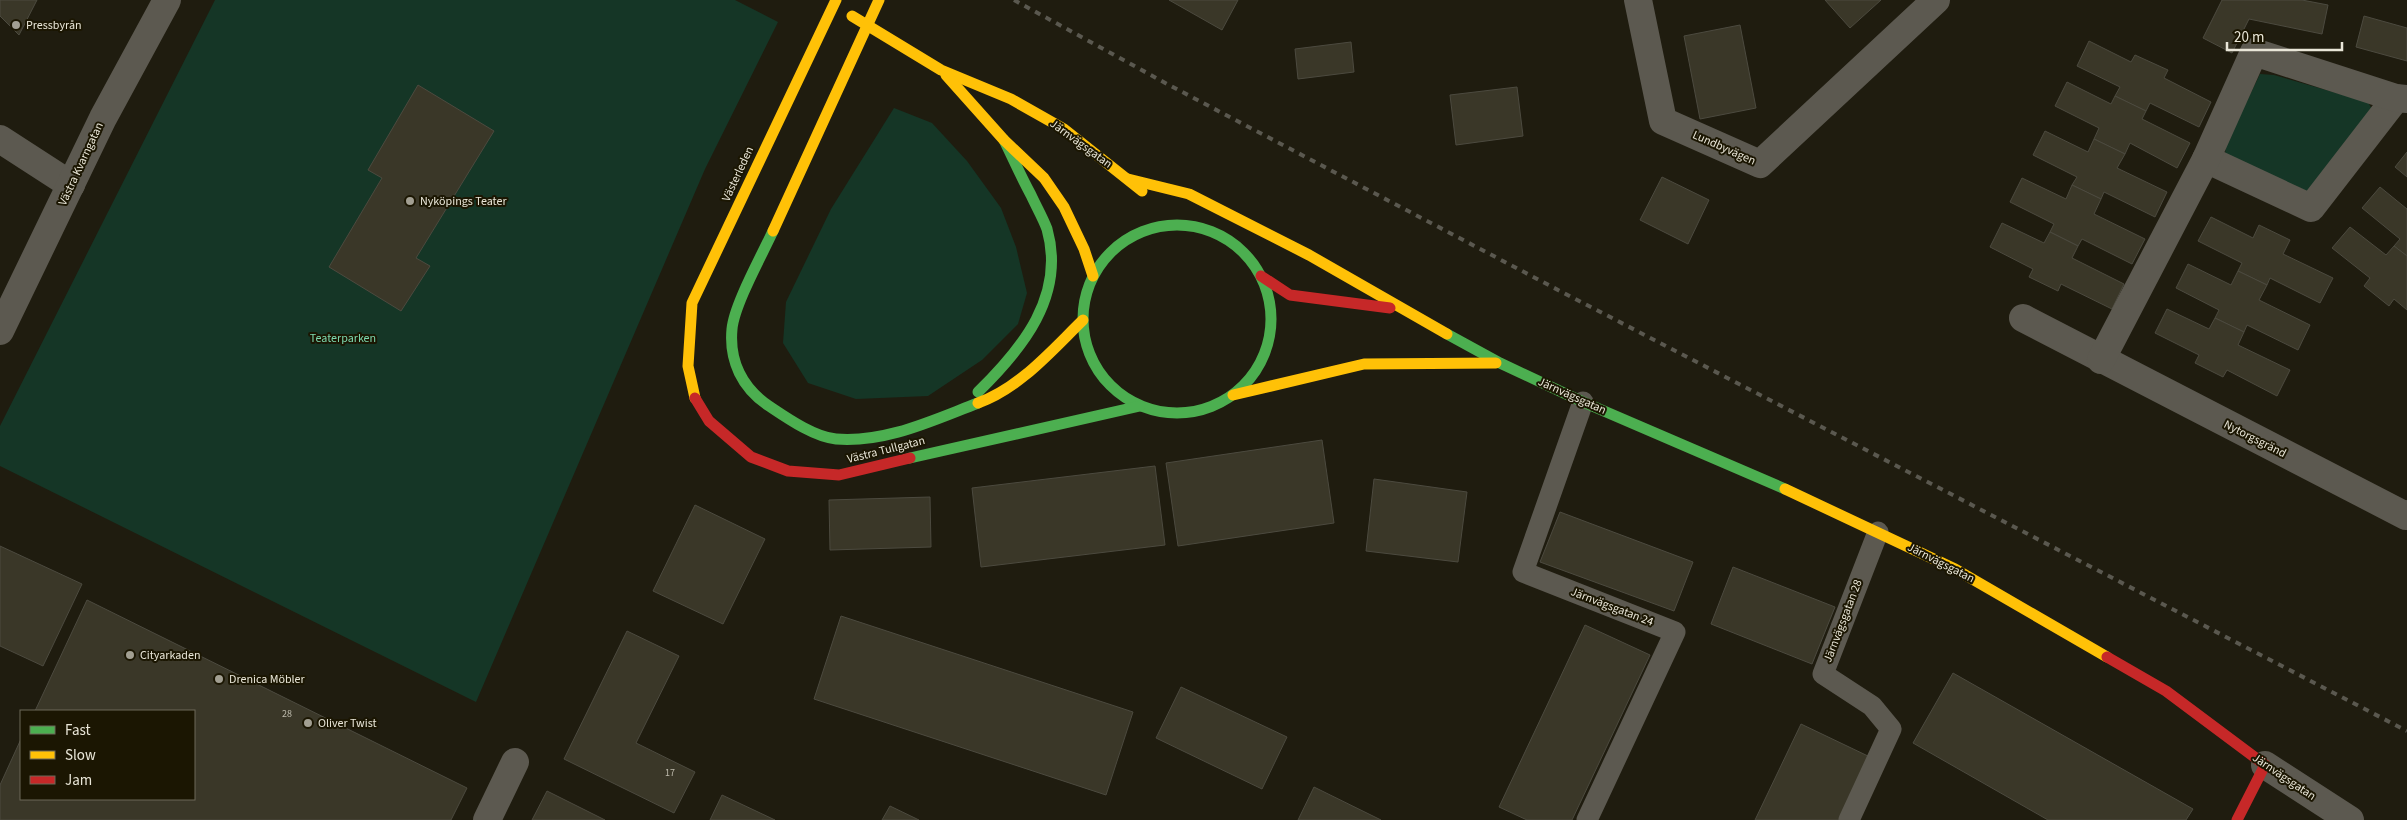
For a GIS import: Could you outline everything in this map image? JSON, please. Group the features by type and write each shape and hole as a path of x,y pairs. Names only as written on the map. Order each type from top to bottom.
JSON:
{"main road":[{"name":"Järnvägsgatan","path":"825,0 941,70 1011,99 1064,130 1149,196"},
{"name":"Västerleden","path":"688,366 692,303 836,0"},
{"name":"Västra Tullgatan","path":"880,0 816,135 738,308 732,326 732,353 739,376 754,396 797,425 835,439 892,435 954,414 998,396 1043,359 1083,320"},
{"name":"Järnvägsgatan","path":"941,70 1004,140 1044,178 1064,207 1084,249 1093,276"},
{"path":"954,414 1000,371 1028,337 1047,300 1053,268 1046,229 1004,140"},
{"path":"1128,179 1189,194 1310,255 1401,309"},
{"path":"1169,214 1182,225"},
{"name":"Västra Tullgatan","path":"1182,225 1206,230 1228,240 1247,256 1261,276 1270,301 1272,328 1265,354 1252,378 1232,396 1204,410 1172,414 1140,406 1117,392 1099,372 1087,347 1083,320 1085,297 1093,276 1109,254 1130,238 1155,228 1182,225"},
{"name":"Järnvägsgatan","path":"1261,276 1290,295 1401,309 1500,364 1583,402 1754,474 1955,569 2166,691 2265,765"},
{"name":"Järnvägsgatan","path":"1232,396 1364,364 1500,364"},
{"name":"Västra Tullgatan","path":"688,366 693,396 709,421 751,457 788,471 830,475 839,475 1013,433 1140,406"},
{"path":"2238,820 2265,765"}],"street":[{"name":"Västra Kvarngatan","path":"0,331 103,118 167,0"},
{"name":"Lundbyvägen","path":"1638,0 1663,121 1760,164 1936,0"},
{"path":"2102,360 2206,159 2254,52 2402,98 2311,208 2206,159"},
{"path":"0,139 71,186"},
{"name":"Nytorgsgränd","path":"2023,318 2406,516 2407,514"},
{"path":"487,820 515,762"},
{"name":"Järnvägsgatan","path":"2265,765 2350,820"}],"lane":[{"name":"Järnvägsgatan 24","path":"1583,402 1523,572 1675,632 1587,820"},
{"name":"Järnvägsgatan 28","path":"1848,820 1891,729 1872,706 1823,674 1878,532"}],"green space":[{"name":"Teaterparken","path":"215,0 735,0 778,22 705,169 476,702 0,466 0,426"},
{"path":"2260,74 2274,75 2368,102 2374,113 2311,193 2225,155 2226,144"},
{"path":"894,108 932,123 967,161 1001,208 1016,247 1027,293 1018,324 982,360 928,396 856,399 808,383 783,343 786,302 831,209"}],"building":[{"name":"Pressbyrån","path":"0,0 37,0 19,35 0,16"},
{"path":"1169,0 1238,0 1222,30"},
{"path":"1825,0 1881,0 1850,28"},
{"path":"2222,0 2302,0 2328,5 2322,34 2249,19 2232,53 2203,38"},
{"path":"2364,16 2407,28 2407,61 2356,47"},
{"path":"1740,25 1756,108 1700,119 1684,36"},
{"path":"2089,41 2131,62 2135,55 2168,70 2164,78 2211,102 2199,127 2150,103 2146,111 2115,96 2120,87 2077,66"},
{"path":"1351,42 1354,72 1298,79 1295,49"},
{"path":"2067,82 2111,104 2115,96 2146,111 2142,119 2190,143 2177,168 2130,143 2125,154 2094,139 2099,128 2055,106"},
{"name":"Nyköpings Teater","path":"418,85 494,131 416,258 430,266 401,311 329,267 382,178 368,170"},
{"path":"1517,87 1523,136 1456,145 1450,95"},
{"path":"2045,131 2088,152 2094,139 2125,154 2117,168 2167,192 2155,217 2104,192 2101,199 2072,185 2077,177 2033,155"},
{"path":"2407,152 2407,177 2395,167"},
{"path":"1662,177 1709,200 1688,244 1640,220"},
{"path":"2022,178 2066,199 2072,185 2101,199 2094,214 2145,239 2132,264 2082,239 2078,246 2050,232 2054,224 2010,202"},
{"path":"2380,187 2407,209 2407,256 2394,246 2400,239 2362,208"},
{"path":"2211,217 2253,238 2259,225 2290,240 2283,254 2333,278 2320,303 2270,278 2267,285 2238,271 2242,263 2198,241"},
{"path":"2002,223 2044,243 2050,232 2078,246 2072,258 2124,284 2112,309 2061,284 2058,291 2029,277 2033,269 1990,247"},
{"path":"2350,227 2386,255 2394,246 2407,256 2407,310 2394,299 2389,306 2364,286 2370,278 2332,248"},
{"path":"2188,264 2231,285 2238,271 2267,285 2259,300 2310,325 2298,350 2247,325 2244,332 2215,318 2219,310 2176,288"},
{"path":"2167,309 2209,329 2215,318 2244,332 2238,345 2290,370 2277,396 2227,370 2223,377 2195,363 2199,355 2155,333"},
{"path":"1322,440 1334,523 1178,546 1166,463"},
{"path":"1155,466 1165,545 981,567 972,488"},
{"path":"1374,479 1467,492 1458,562 1366,551"},
{"path":"930,497 931,547 830,550 829,500"},
{"path":"695,505 765,539 723,624 653,591"},
{"path":"1560,512 1693,562 1674,611 1540,562"},
{"path":"0,546 82,584 43,666 0,646"},
{"path":"1733,567 1835,607 1812,664 1711,624"},
{"name":"Cityarkaden","path":"87,600 467,788 451,820 0,820 0,785 20,741 20,800 195,800 195,710 35,710"},
{"path":"841,616 1133,712 1106,795 814,699"},
{"path":"1585,625 1650,655 1572,820 1527,820 1499,807"},
{"path":"627,631 679,656 636,743 695,772 674,813 564,759"},
{"path":"1953,673 2193,809 2186,820 2048,820 1913,743"},
{"path":"1181,687 1287,737 1262,789 1156,738"},
{"path":"1801,724 1870,757 1840,820 1755,820"},
{"path":"1314,787 1381,820 1298,820"},
{"path":"547,791 605,820 532,820"},
{"path":"722,795 775,820 710,820"},
{"path":"890,806 919,820 882,820"}],"railway":[{"path":"1014,0 1169,85 1560,291 2407,731"}],"traffic: fast":[{"path":"978,392 1010,358 1036,320 1045,299 1050,277 1051,253 1047,229 1004,140"},
{"path":"1177,225 1213,232 1236,246 1250,260 1264,283 1271,319 1264,355 1250,378 1236,392 1213,406 1177,413 1141,406 1118,392 1104,378 1090,355 1083,319 1090,283 1104,260 1118,246 1141,232 1177,225"},
{"path":"773,231 743,294 732,329 735,363 751,391 760,399 801,426 819,435 836,439 855,439 891,434 978,403"},
{"path":"1447,334 1500,363 1583,402 1785,489"},
{"path":"910,458 1140,406"}],"traffic: slow":[{"path":"695,398 688,366 692,303 836,0"},
{"path":"773,231 879,0"},
{"path":"852,16 941,70 1011,99 1064,129 1142,191"},
{"path":"946,75 1004,140 1044,178 1064,207 1084,249 1093,276"},
{"path":"1128,179 1189,194 1309,255 1447,334"},
{"path":"978,403 1008,388 1022,378 1083,320"},
{"path":"1233,395 1364,364 1496,363"},
{"path":"1785,489 1955,569 2107,657"}],"traffic: jam":[{"path":"1261,276 1290,295 1390,308"},
{"path":"695,398 709,421 751,457 788,471 839,475 910,458"},
{"path":"2107,657 2166,691 2265,765 2237,820"}],"place":[{"name":"Pressbyrån","path":"16,25"},
{"name":"Nyköpings Teater","path":"410,201"},
{"name":"Cityarkaden","path":"130,655"},
{"name":"Drenica Möbler","path":"219,679"},
{"name":"Oliver Twist","path":"308,723"}]}
